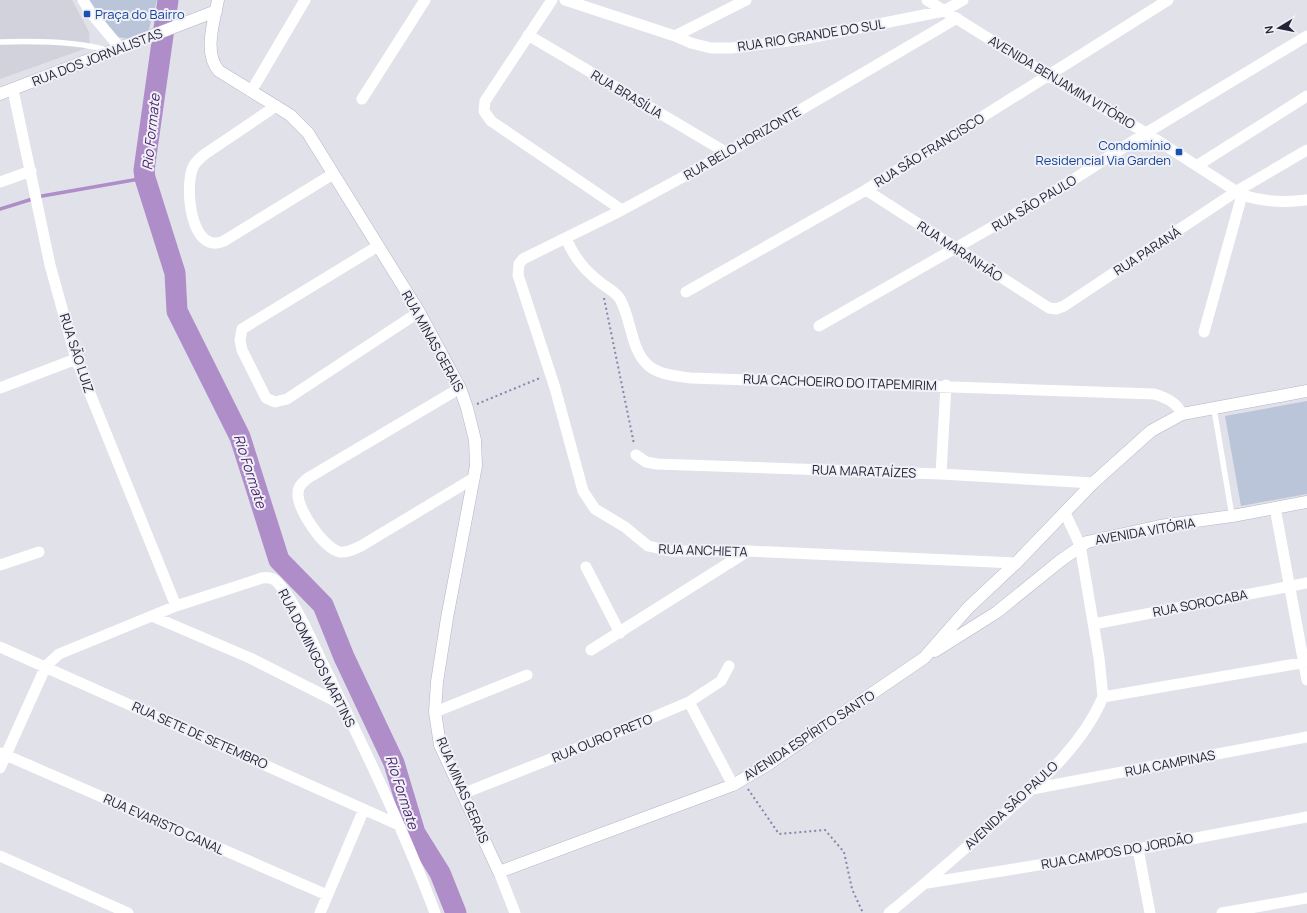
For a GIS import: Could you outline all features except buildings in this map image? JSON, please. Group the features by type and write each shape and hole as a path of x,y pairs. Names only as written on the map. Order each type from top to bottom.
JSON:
{"street":[{"path":"83,0 117,51"},
{"path":"252,90 305,0"},
{"path":"362,99 425,0"},
{"path":"552,0 485,101 484,111 491,121 622,210"},
{"name":"RUA RIO GRANDE DO SUL","path":"565,0 675,36 691,43 711,48 732,48 804,39 944,11"},
{"path":"675,36 746,0"},
{"name":"AVENIDA BENJAMIM VITÓRIO","path":"927,0 1047,75 1198,165 1240,193 1272,202 1307,200"},
{"path":"944,11 964,0"},
{"name":"RUA SÃO FRANCISCO","path":"686,292 866,190 1168,0"},
{"name":"RUA DOS JORNALISTAS","path":"0,94 117,51 183,24 217,6"},
{"name":"RUA MINAS GERAIS","path":"217,6 210,50 214,65 219,71 252,90 290,115 304,129 419,312 460,388 467,408 475,440 476,466 447,618 437,682 435,712 440,745 499,872"},
{"name":"RUA BELO HORIZONTE","path":"523,259 622,210 727,154 957,18"},
{"name":"RUA BRASÍLIA","path":"528,35 727,154"},
{"name":"RUA SÃO PAULO","path":"819,326 1057,190 1146,133 1307,36"},
{"name":"RUA SÃO LUIZ","path":"13,90 50,265 76,359 176,606"},
{"path":"1198,165 1307,96"},
{"path":"276,106 197,160 190,177 188,194 190,211 202,236 207,242 212,244 224,241 333,174"},
{"name":"RUA PARANÁ","path":"1056,309 1064,306 1307,150"},
{"path":"0,182 31,171"},
{"name":"RUA MARANHÃO","path":"866,190 1050,308 1056,309"},
{"path":"1204,332 1240,193"},
{"name":"RUA CACHOEIRO DO ITAPEMIRIM","path":"566,238 577,260 600,283 619,297 625,308 635,344 646,363 656,370 667,374 690,378 946,385 1154,394 1167,398 1178,406 1182,414"},
{"path":"378,246 242,329 240,340 242,350 266,398 275,402 287,398 419,312"},
{"name":"RUA ANCHIETA","path":"523,259 519,264 518,275 550,374 583,491 595,509 625,527 652,548 671,551 748,551 1016,562"},
{"path":"0,388 76,359"},
{"path":"941,474 946,385"},
{"path":"460,388 308,478 299,488 299,504 322,540 340,552 351,550 474,478"},
{"name":"AVENIDA ESPÍRITO SANTO","path":"499,872 737,782 767,765 852,708 924,658 968,608 1093,484 1151,431 1182,414 1307,391"},
{"name":"RUA MARATAÍZES","path":"636,455 646,462 657,464 941,474 1093,484"},
{"name":"AVENIDA VITÓRIA","path":"924,658 983,622 1080,546 1098,539 1160,526 1232,516 1307,502"},
{"path":"1276,508 1305,662 1307,680"},
{"path":"1065,513 1080,546 1094,624 1103,697 1305,662"},
{"path":"591,650 748,551"},
{"path":"0,566 38,552"},
{"path":"586,567 620,633"},
{"name":"RUA DOMINGOS MARTINS","path":"0,768 3,754 46,666 59,654 176,606 262,578 273,579 278,582 291,602 343,705 399,825 435,913"},
{"name":"RUA SOROCABA","path":"1094,624 1307,583"},
{"path":"968,608 969,617 972,620 983,622"},
{"path":"152,616 250,658 343,705"},
{"name":"RUA SETE DE SETEMBRO","path":"0,647 46,666 399,825"},
{"name":"RUA OURO PRETO","path":"462,794 611,735 689,702 721,682 730,666"},
{"path":"435,712 527,675"},
{"name":"AVENIDA SÃO PAULO","path":"889,913 927,883 1032,789 1084,733 1093,720 1103,697"},
{"path":"689,702 737,782"},
{"name":"RUA CAMPINAS","path":"1032,789 1307,737"},
{"name":"RUA EVARISTO CANAL","path":"3,754 328,895"},
{"path":"320,913 364,809"},
{"name":"RUA CAMPOS DO JORDÃO","path":"927,883 1138,849 1307,817"},
{"path":"1138,849 1150,913"},
{"path":"0,856 128,913"},
{"path":"499,872 515,913"},
{"path":"1222,913 1283,908 1307,898"}],"lane":[{"path":"0,42 95,46 117,51"},
{"path":"1214,409 1232,516"}],"path":[{"path":"600,283 636,455"},
{"path":"467,408 550,374"},
{"path":"737,782 779,834 825,830 844,852 852,889 863,913"}],"shaded area":[{"path":"0,0 72,0 89,32 90,47 0,79"},
{"path":"89,0 157,0 147,36 138,40 117,37"},
{"path":"1307,401 1307,494 1241,506 1225,416"}],"waterway":[{"name":"Rio Formate","path":"168,0 144,170 145,178 175,273 177,311 240,437 279,560 323,605 344,657 394,763 415,833 440,873 456,913"},
{"path":"0,209 42,196 145,178"}],"place":[{"name":"Praça do Bairro","path":"87,14"},
{"name":"Condomínio Residencial Via Garden","path":"1179,152"}]}
